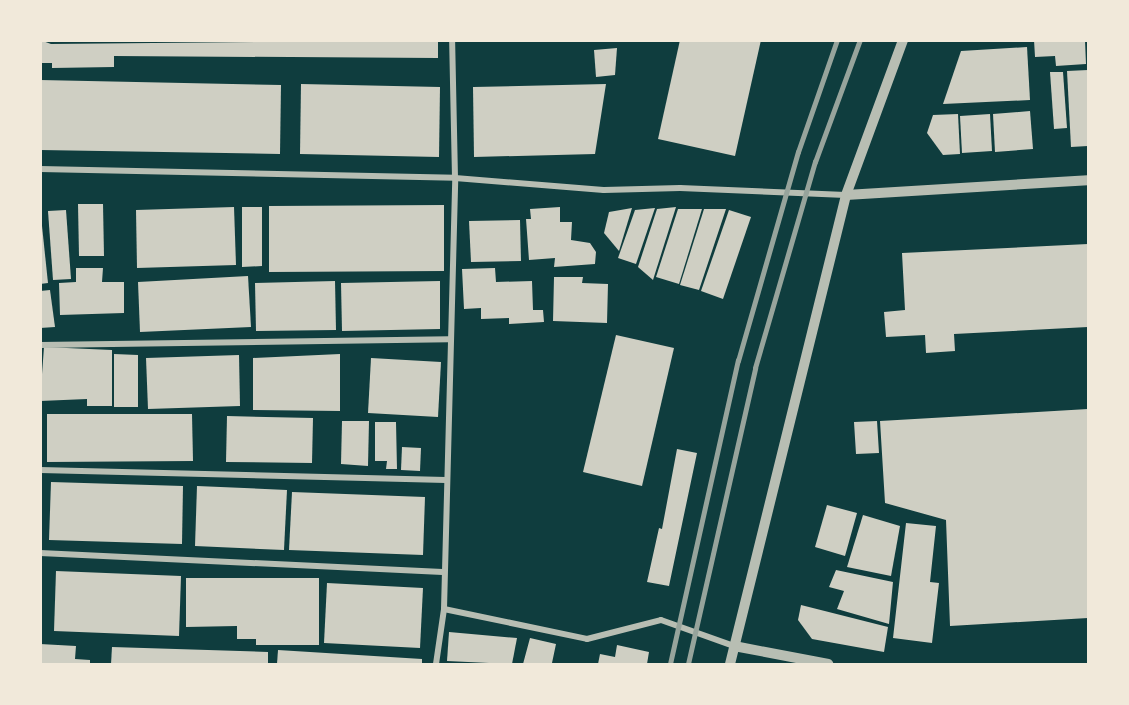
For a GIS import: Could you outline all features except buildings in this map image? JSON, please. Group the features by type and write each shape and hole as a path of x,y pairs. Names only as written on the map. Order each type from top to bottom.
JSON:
{"street":[{"path":"436,664 444,609 443,572 455,178 452,40"},
{"path":"730,664 846,195 903,40"},
{"path":"40,169 455,178 604,190 680,188 846,195 1089,180"},
{"path":"40,345 449,339"},
{"path":"40,470 446,480"},
{"path":"40,553 443,572"},
{"path":"444,609 587,639 661,620 734,646 828,664"}],"railway":[{"path":"670,664 738,361 798,152 837,40"},
{"path":"688,664 755,368 815,162 860,40"}]}
